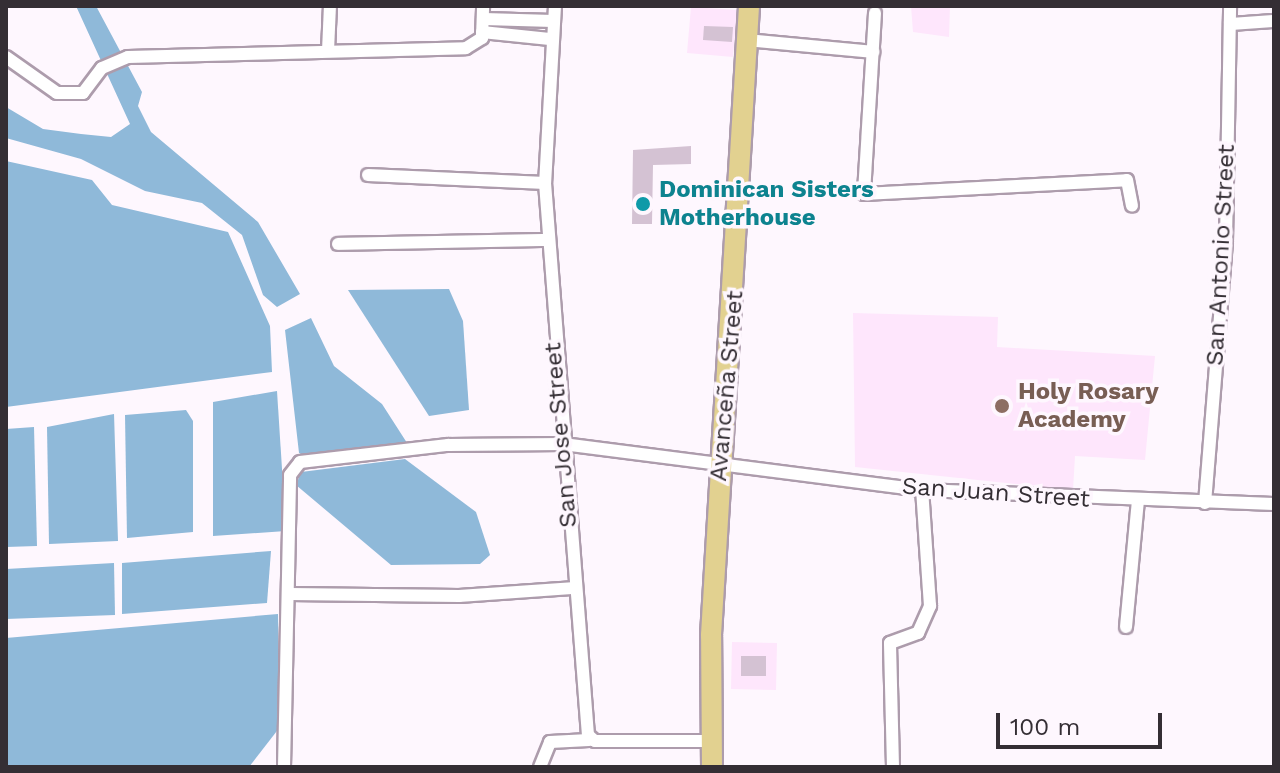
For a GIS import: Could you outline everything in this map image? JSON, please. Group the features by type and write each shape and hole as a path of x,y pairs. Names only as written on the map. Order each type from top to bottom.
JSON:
{"main road":[{"name":"Avanceña Street","path":"712,767 720,467 749,6"}],"street":[{"path":"328,51 330,6"},
{"name":"San Jose Street","path":"555,6 550,39 545,183 572,588 589,740"},
{"name":"San Antonio Street","path":"1205,503 1226,241 1230,6"},
{"path":"875,13 864,194 1127,180 1132,206"},
{"path":"6,57 57,93 83,93 102,68 128,57 466,48 483,19"},
{"path":"483,19 553,21"},
{"path":"483,19 550,39"},
{"path":"1230,24 1274,21"},
{"path":"747,40 873,52"},
{"path":"368,175 545,183"},
{"path":"338,244 549,240"},
{"name":"San Juan Street","path":"290,594 295,464 448,445 563,444 720,467 922,490 1138,501 1274,504"},
{"path":"893,767 890,643 918,633 930,606 922,490"},
{"path":"1126,627 1138,501"},
{"path":"284,767 290,594 459,596 572,588"},
{"path":"540,767 550,742 712,741"}],"shaded area":[{"path":"911,6 950,6 949,37 913,32"},
{"path":"691,7 737,10 733,57 687,53"},
{"name":"Holy Rosary Academy","path":"853,313 998,317 997,347 1155,356 1145,460 1075,456 1073,490 855,467"},
{"path":"732,642 777,643 776,690 731,689"}],"water":[{"path":"76,6 96,6 142,92 138,106 151,132 258,222 300,294 277,307 263,295 242,235 202,203 145,191 81,159 6,138 6,107 43,129 111,137 130,124"},
{"path":"6,161 92,180 112,205 228,232 270,326 272,372 6,407"},
{"path":"449,289 463,321 469,410 429,416 348,290"},
{"path":"311,318 334,366 382,404 409,446 309,458 299,453 285,330"},
{"path":"277,391 286,531 213,536 213,402"},
{"path":"186,410 193,421 193,532 127,538 125,415"},
{"path":"114,414 118,541 49,544 47,427"},
{"path":"34,427 37,546 6,547 6,429"},
{"path":"405,459 476,512 490,555 480,564 391,565 296,485 301,472"},
{"path":"271,551 267,603 122,614 122,563"},
{"path":"114,563 115,615 6,619 6,569"},
{"path":"278,614 280,727 249,767 6,767 6,638"}],"building":[{"path":"704,26 733,27 732,42 703,40"},
{"name":"Dominican Sisters Motherhouse","path":"691,146 691,164 653,165 652,224 632,224 633,150"},
{"path":"741,656 766,656 766,676 741,676"}],"place":[{"name":"Dominican Sisters Motherhouse","path":"643,204"},
{"name":"Holy Rosary Academy","path":"1002,406"}]}
